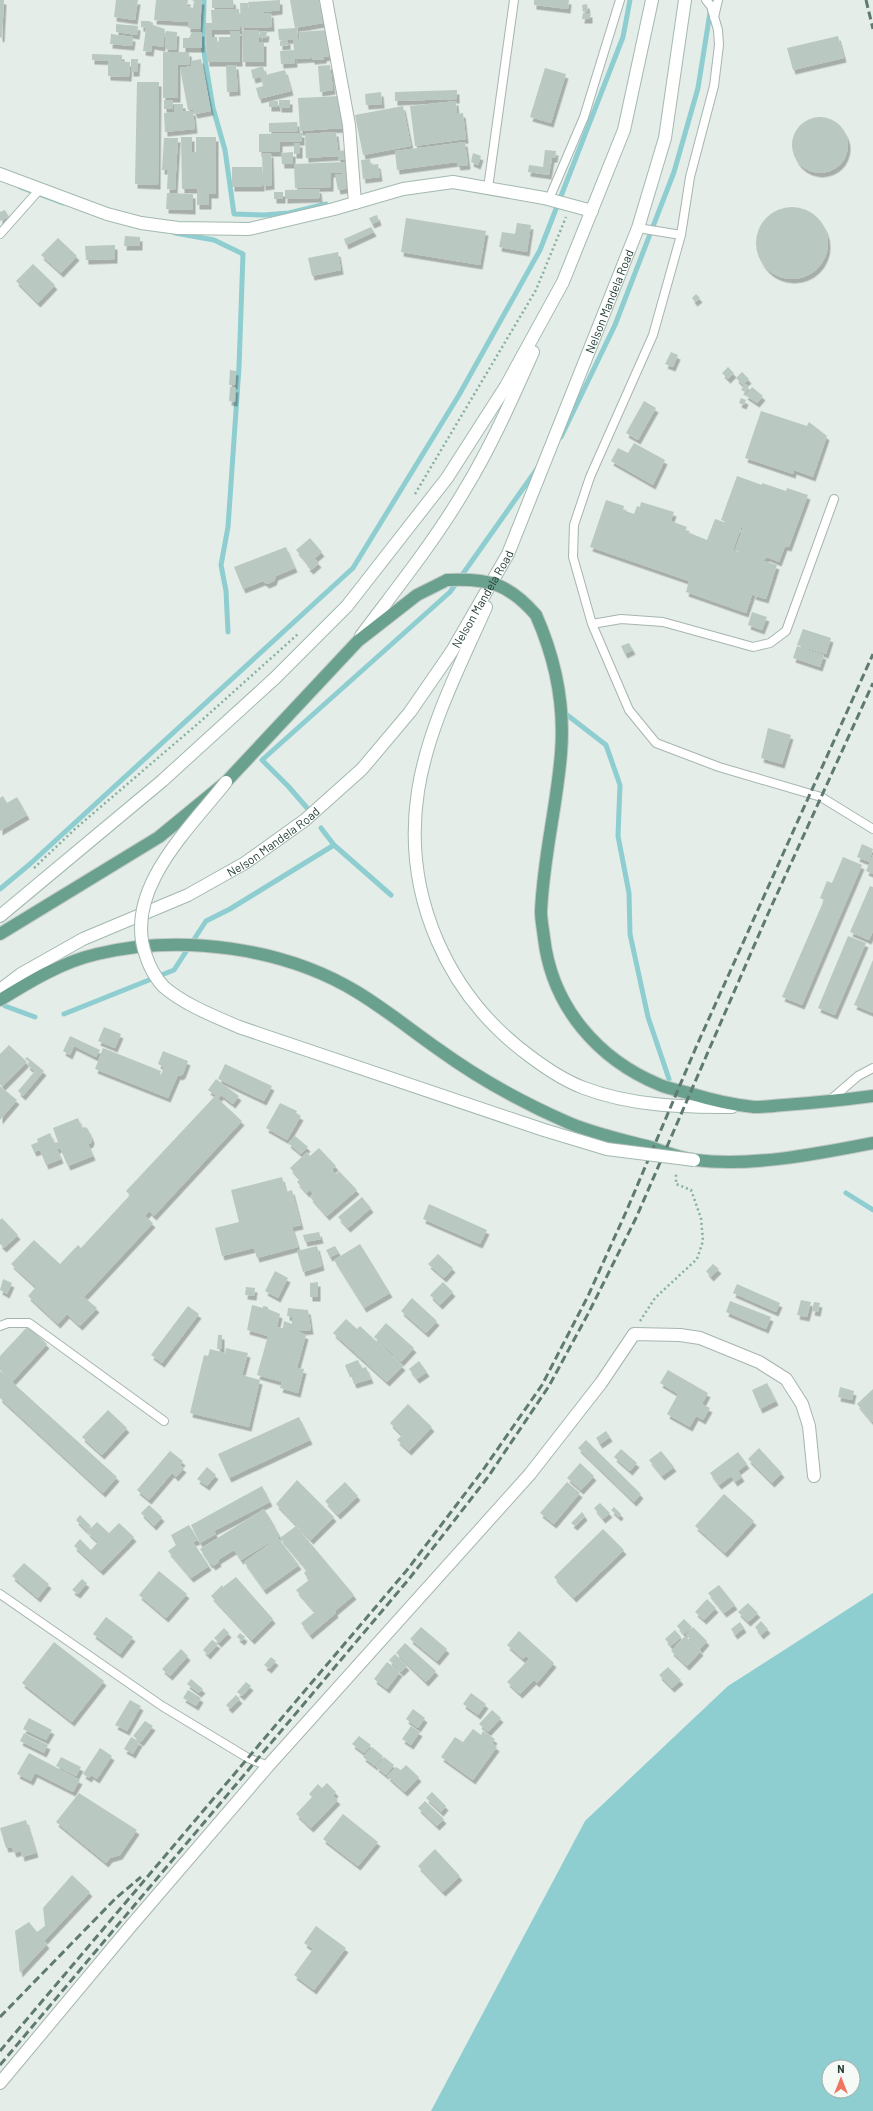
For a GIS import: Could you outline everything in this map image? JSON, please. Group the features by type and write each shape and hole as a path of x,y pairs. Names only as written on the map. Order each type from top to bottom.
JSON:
{"main road":[{"path":"326,0 349,125 355,203"},
{"path":"652,0 624,130 563,282 510,405 465,490 419,558 358,641 226,782 167,857 156,873 144,900 139,925 143,949 149,964 164,986 208,1014 239,1027 544,1130 607,1148 694,1160 728,1161 796,1158 873,1143"},
{"name":"Nelson Mandela Road","path":"0,990 21,974 83,939 188,895 245,863 304,820 362,769 410,712 452,651 508,554 638,228 665,138 685,0"},
{"path":"0,174 107,214 141,223 178,228 249,229 355,203 403,189 453,182 549,199 592,211"},
{"path":"0,916 162,781 275,678 347,606 447,478 506,386 563,282"},
{"path":"508,554 444,704 426,751 418,793 415,835 419,886 429,924 447,961 475,1006 510,1042 551,1072 583,1088 626,1100 676,1106 755,1107 826,1103 873,1096"},
{"path":"358,641 417,595 447,580 473,579 491,582 508,589 524,601 536,615 545,637 555,670 561,710 561,752 546,856 541,914 546,956 556,987 571,1014 591,1040 635,1072 661,1085 699,1096 755,1107"},
{"path":"0,934 159,837 226,782"},
{"path":"0,1000 42,974 96,954 132,947 176,944 268,955 311,969 355,991 398,1019 439,1050 514,1096 570,1123 694,1160"},
{"path":"0,2083 130,1927 268,1766 530,1474 601,1383 634,1334 680,1335 700,1338 759,1362 786,1379 802,1404 809,1426 814,1476"}],"lane":[{"path":"488,188 514,0"},
{"path":"549,199 584,116 620,0"},
{"path":"706,0 711,6 718,30 719,45 714,86 690,177 681,234 653,335 590,477 574,526 573,557 592,624 629,710 656,743 719,767 821,797 871,825"},
{"path":"714,18 718,0"},
{"path":"0,234 40,189"},
{"path":"638,228 681,234"},
{"path":"592,624 621,619 663,622 753,647 770,644 786,630 834,498"},
{"path":"826,1103 858,1076 873,1068"},
{"path":"0,1326 8,1323 29,1323 164,1421"},
{"path":"0,1594 162,1706 248,1758 268,1766"}],"path":[{"path":"413,497 536,290 571,206"},
{"path":"32,869 76,828 201,721 300,632"},
{"path":"634,1334 642,1315 655,1298 697,1259 703,1241 701,1218 691,1190 676,1184"}],"water":[{"path":"873,1593 873,2111 431,2111 585,1821 728,1686"}],"building":[{"path":"0,0 4,0 2,38 0,37"},
{"path":"116,0 138,0 135,20 114,17"},
{"path":"156,0 188,0 187,6 193,8 194,1 191,0 202,0 200,29 188,28 188,22 154,20"},
{"path":"212,0 233,0 234,7 212,8"},
{"path":"280,0 280,10 249,14 248,2"},
{"path":"290,0 319,0 323,23 295,28"},
{"path":"534,0 569,0 568,9 534,5"},
{"path":"240,3 248,3 248,14 271,13 272,27 241,28"},
{"path":"587,4 588,11 583,12 582,5"},
{"path":"239,9 240,30 212,30 212,37 217,37 218,58 219,37 230,37 230,31 240,31 240,62 207,62 205,23 212,23 211,10"},
{"path":"583,13 590,13 590,19 582,19"},
{"path":"141,21 149,21 153,23 153,25 165,29 163,47 152,45 151,52 143,51 146,28 141,27"},
{"path":"116,24 138,26 137,35 116,32"},
{"path":"297,28 298,39 300,39 299,32 327,30 329,56 324,57 324,59 295,59 293,39 279,40 278,29"},
{"path":"259,30 259,42 264,42 264,62 243,62 242,31"},
{"path":"166,31 177,32 176,50 165,49"},
{"path":"260,31 267,32 266,38 259,38"},
{"path":"192,32 202,32 202,48 183,48 183,38 189,38"},
{"path":"111,34 133,37 132,46 110,44"},
{"path":"838,36 844,58 793,70 787,48"},
{"path":"288,40 288,45 280,46 280,41"},
{"path":"294,50 295,63 281,64 280,51"},
{"path":"163,52 189,52 190,65 178,65 178,98 163,98"},
{"path":"92,54 122,55 122,61 92,60"},
{"path":"131,59 138,59 137,72 131,72"},
{"path":"201,59 211,111 195,114 193,109 188,110 180,68 192,66 191,61"},
{"path":"108,61 130,62 129,77 108,76"},
{"path":"226,65 236,65 238,91 227,92"},
{"path":"330,65 333,90 320,92 318,66"},
{"path":"263,66 265,75 285,70 291,91 259,99 256,88 263,86 261,77 253,79 251,70"},
{"path":"545,68 566,74 551,123 530,117"},
{"path":"137,82 159,82 158,185 135,184"},
{"path":"457,90 457,99 395,101 395,92"},
{"path":"381,92 382,104 366,105 365,94"},
{"path":"340,96 343,128 300,131 298,98"},
{"path":"164,100 173,100 173,109 164,109"},
{"path":"279,100 290,100 290,108 279,108"},
{"path":"269,101 278,101 278,107 269,107"},
{"path":"456,101 457,114 463,113 466,139 415,146 410,106"},
{"path":"174,104 183,104 183,111 193,111 195,129 165,132 164,113 175,112"},
{"path":"403,106 411,146 363,155 355,115"},
{"path":"815,117 825,117 840,125 846,134 848,145 846,156 840,165 825,173 815,173 804,168 797,161 792,150 792,140 797,129 804,122"},
{"path":"297,122 298,131 269,132 269,123"},
{"path":"336,132 338,151 347,150 347,159 338,160 338,156 306,158 305,134"},
{"path":"302,133 302,141 280,142 280,152 259,152 259,134"},
{"path":"181,137 192,137 192,152 196,152 196,137 216,137 216,194 209,194 209,205 197,205 197,189 182,189"},
{"path":"164,138 178,138 175,190 167,189 168,170 162,170"},
{"path":"465,142 468,165 458,166 457,162 397,170 395,151"},
{"path":"294,143 300,143 300,154 294,154"},
{"path":"545,150 556,151 555,158 552,158 549,175 528,172 529,165 543,167"},
{"path":"293,152 293,164 282,164 281,153"},
{"path":"271,153 272,185 263,186 262,154"},
{"path":"473,153 481,156 478,165 471,162"},
{"path":"370,159 371,165 378,164 380,177 363,179 361,160"},
{"path":"346,162 346,172 331,173 331,187 295,188 294,164"},
{"path":"232,167 262,167 262,187 232,187"},
{"path":"349,173 351,188 338,190 335,175"},
{"path":"319,189 320,198 285,199 285,190"},
{"path":"274,192 283,192 283,199 274,199"},
{"path":"167,193 193,194 193,210 166,209"},
{"path":"792,207 812,213 822,223 828,243 822,263 812,273 792,279 772,273 762,263 756,243 762,223 772,213"},
{"path":"5,210 9,217 0,221 0,212"},
{"path":"377,215 379,221 372,224 369,218"},
{"path":"406,218 486,231 480,265 401,252"},
{"path":"517,223 531,225 527,252 499,247 502,232 515,234"},
{"path":"371,227 374,232 346,245 344,239"},
{"path":"125,236 140,237 140,246 124,246"},
{"path":"58,238 77,256 61,273 41,255"},
{"path":"115,245 115,259 86,260 85,246"},
{"path":"338,252 341,270 312,276 308,258"},
{"path":"33,264 55,285 38,303 16,281"},
{"path":"696,294 700,298 695,302 692,298"},
{"path":"671,352 678,355 673,367 665,364"},
{"path":"728,367 734,373 728,379 722,373"},
{"path":"230,370 236,371 235,385 229,385"},
{"path":"742,372 749,379 743,385 736,378"},
{"path":"745,384 749,386 745,392 741,390"},
{"path":"230,387 236,388 235,402 229,401"},
{"path":"752,387 763,396 757,403 745,395"},
{"path":"741,398 746,400 744,405 739,403"},
{"path":"644,401 656,408 638,440 626,433"},
{"path":"761,411 807,426 809,422 827,436 813,477 794,470 793,474 745,458"},
{"path":"634,443 665,460 653,485 611,461 618,448 628,453"},
{"path":"737,476 762,485 762,483 786,491 787,488 808,495 789,547 785,546 779,562 767,557 764,560 746,613 686,592 689,581 590,547 606,500 624,506 623,510 634,514 637,506 640,507 641,502 674,512 671,521 687,527 685,531 707,540 715,519 741,528 733,550 749,556 735,550 743,528 721,520"},
{"path":"310,538 322,552 308,564 296,550"},
{"path":"286,547 295,568 276,576 274,581 267,584 263,581 243,589 234,567"},
{"path":"315,559 319,563 311,570 307,566"},
{"path":"764,561 777,565 766,599 753,595"},
{"path":"752,612 767,617 762,630 748,625"},
{"path":"803,629 831,638 826,654 797,645"},
{"path":"629,643 633,650 625,654 621,646"},
{"path":"797,646 824,655 820,667 793,658"},
{"path":"768,728 791,735 782,764 761,758"},
{"path":"3,796 7,803 17,797 27,815 0,831 0,798"},
{"path":"862,844 873,849 869,862 857,857"},
{"path":"873,855 873,874 866,871"},
{"path":"843,857 862,865 802,1005 782,997 824,900 820,898 827,881 832,883"},
{"path":"870,886 873,887 873,931 869,940 850,932"},
{"path":"848,936 866,943 835,1015 818,1008"},
{"path":"873,960 873,1013 854,1005"},
{"path":"104,1027 121,1034 115,1048 98,1041"},
{"path":"70,1036 100,1050 96,1057 74,1046 70,1055 63,1051"},
{"path":"9,1045 27,1062 2,1087 0,1084 0,1054"},
{"path":"103,1048 161,1071 159,1080 164,1067 158,1064 163,1051 188,1061 183,1074 180,1076 178,1075 168,1098 95,1069"},
{"path":"27,1057 44,1071 23,1096 18,1091 35,1071 27,1065 30,1062 25,1059"},
{"path":"225,1064 272,1086 264,1101 218,1079"},
{"path":"216,1079 239,1096 233,1104 221,1095 219,1098 208,1090"},
{"path":"0,1086 17,1100 0,1120"},
{"path":"215,1096 242,1121 154,1216 149,1211 145,1216 153,1223 84,1297 97,1308 80,1326 67,1314 58,1324 28,1296 36,1287 11,1264 34,1240 60,1264 78,1245 81,1248 130,1195 126,1191"},
{"path":"280,1103 297,1111 296,1113 301,1116 287,1140 266,1128"},
{"path":"78,1118 82,1128 85,1127 88,1129 92,1139 91,1143 88,1144 93,1156 68,1166 60,1148 57,1149 61,1159 46,1165 40,1150 34,1152 31,1145 38,1142 37,1139 50,1133 54,1143 58,1142 53,1128"},
{"path":"295,1136 308,1147 301,1154 288,1143"},
{"path":"319,1148 336,1166 332,1170 336,1174 339,1171 357,1190 327,1216 310,1197 313,1194 310,1190 307,1193 297,1182 300,1179 290,1168 307,1152 310,1156"},
{"path":"282,1177 286,1192 292,1190 301,1225 292,1227 298,1247 257,1258 254,1248 222,1256 215,1228 239,1222 231,1190"},
{"path":"362,1197 371,1208 348,1228 338,1217"},
{"path":"429,1204 487,1230 480,1244 423,1219"},
{"path":"2,1218 18,1235 4,1248 0,1244 0,1220"},
{"path":"319,1232 321,1239 305,1242 303,1235"},
{"path":"360,1244 390,1293 364,1308 334,1260"},
{"path":"317,1246 322,1266 303,1272 297,1251"},
{"path":"335,1246 339,1253 330,1257 326,1250"},
{"path":"438,1254 453,1268 444,1278 428,1264"},
{"path":"713,1264 719,1269 711,1277 706,1271"},
{"path":"275,1271 288,1278 278,1298 265,1291"},
{"path":"3,1279 12,1283 7,1294 0,1290"},
{"path":"318,1282 318,1297 310,1297 310,1283"},
{"path":"443,1282 453,1292 440,1305 430,1295"},
{"path":"737,1284 780,1303 776,1312 733,1293"},
{"path":"246,1287 255,1288 254,1296 245,1295"},
{"path":"412,1298 437,1321 426,1333 401,1311"},
{"path":"801,1300 811,1302 807,1317 797,1315"},
{"path":"730,1301 771,1317 766,1329 726,1312"},
{"path":"814,1302 820,1303 818,1312 812,1311"},
{"path":"252,1305 263,1308 263,1306 268,1307 268,1309 280,1314 277,1327 283,1328 284,1321 292,1324 292,1317 287,1316 288,1308 308,1310 311,1330 297,1331 306,1335 297,1368 304,1369 298,1393 280,1388 282,1382 257,1375 268,1336 247,1330"},
{"path":"188,1306 199,1314 162,1363 151,1355"},
{"path":"346,1319 357,1329 360,1326 403,1366 387,1382 333,1333"},
{"path":"386,1323 414,1348 401,1362 374,1337"},
{"path":"28,1326 47,1344 12,1382 0,1370 0,1356"},
{"path":"218,1335 222,1335 222,1349 217,1349"},
{"path":"226,1348 248,1353 242,1375 260,1380 249,1427 190,1413 204,1355 208,1356 210,1349 225,1353"},
{"path":"358,1360 361,1367 348,1373 345,1365"},
{"path":"419,1361 427,1372 417,1379 409,1369"},
{"path":"366,1367 371,1379 354,1384 350,1372"},
{"path":"668,1370 708,1393 702,1404 710,1408 703,1420 696,1416 690,1427 667,1414 678,1394 660,1383"},
{"path":"0,1371 117,1477 103,1493 0,1398"},
{"path":"767,1383 776,1401 760,1409 752,1390"},
{"path":"840,1387 854,1391 852,1400 838,1397"},
{"path":"873,1389 873,1421 872,1422 857,1404"},
{"path":"408,1404 432,1427 409,1451 397,1440 402,1435 390,1423"},
{"path":"108,1410 127,1428 102,1455 82,1437"},
{"path":"299,1417 310,1440 229,1478 218,1454"},
{"path":"606,1431 610,1437 600,1444 596,1438"},
{"path":"586,1440 641,1494 634,1502 578,1448"},
{"path":"759,1448 782,1473 772,1483 748,1459"},
{"path":"621,1449 637,1463 630,1471 614,1457"},
{"path":"170,1451 183,1461 180,1465 184,1468 176,1477 172,1473 149,1500 137,1490"},
{"path":"661,1451 674,1467 662,1476 649,1460"},
{"path":"738,1452 747,1464 738,1471 742,1477 735,1482 731,1476 719,1485 710,1473"},
{"path":"580,1463 594,1476 581,1490 567,1478"},
{"path":"207,1467 216,1475 207,1486 197,1479"},
{"path":"297,1480 334,1517 311,1540 276,1504"},
{"path":"345,1482 358,1496 338,1515 325,1501"},
{"path":"567,1482 580,1493 554,1524 540,1513"},
{"path":"262,1486 270,1502 214,1531 216,1534 200,1543 191,1525"},
{"path":"724,1494 754,1521 725,1553 695,1526"},
{"path":"600,1503 610,1513 603,1519 594,1508"},
{"path":"149,1505 162,1517 154,1526 141,1513"},
{"path":"614,1507 621,1514 619,1517 611,1510"},
{"path":"264,1509 273,1523 246,1540 273,1524 280,1536 241,1560 234,1550 218,1560 219,1562 213,1566 211,1563 210,1564 200,1549"},
{"path":"582,1512 585,1516 575,1526 571,1523"},
{"path":"80,1515 91,1526 87,1531 76,1520"},
{"path":"97,1522 109,1533 119,1523 134,1537 101,1571 74,1546 80,1539 91,1550 98,1542 87,1532"},
{"path":"189,1525 198,1540 193,1542 209,1566 191,1578 168,1551 176,1545 171,1535"},
{"path":"296,1526 354,1595 335,1611 336,1613 310,1635 301,1623 315,1612 296,1590 309,1580 304,1573 307,1570 280,1538"},
{"path":"603,1529 624,1550 574,1598 554,1577"},
{"path":"278,1538 299,1565 264,1590 244,1562"},
{"path":"24,1563 49,1584 38,1598 12,1576"},
{"path":"159,1571 187,1594 166,1618 139,1595"},
{"path":"236,1577 273,1619 252,1640 211,1596 222,1585 223,1587"},
{"path":"82,1579 87,1583 78,1594 72,1590"},
{"path":"719,1585 735,1605 724,1613 708,1593"},
{"path":"707,1599 716,1608 704,1620 695,1612"},
{"path":"748,1603 758,1613 748,1622 738,1612"},
{"path":"106,1617 133,1637 120,1654 93,1634"},
{"path":"684,1619 692,1627 684,1634 677,1626"},
{"path":"761,1621 768,1629 761,1635 755,1627"},
{"path":"740,1622 744,1628 735,1635 731,1629"},
{"path":"421,1627 447,1649 437,1661 410,1639"},
{"path":"693,1627 707,1641 700,1649 686,1635"},
{"path":"224,1628 229,1633 219,1643 214,1638"},
{"path":"675,1630 681,1637 671,1646 665,1639"},
{"path":"519,1631 554,1663 537,1683 534,1680 520,1694 507,1682 529,1659 526,1656 523,1659 507,1645"},
{"path":"240,1633 245,1637 242,1641 237,1637"},
{"path":"685,1636 701,1651 687,1666 671,1651"},
{"path":"212,1640 218,1644 208,1655 203,1650"},
{"path":"54,1642 104,1681 72,1722 22,1683"},
{"path":"405,1643 436,1671 426,1682 396,1653"},
{"path":"181,1649 188,1656 170,1676 162,1669"},
{"path":"395,1654 407,1666 401,1672 389,1660"},
{"path":"271,1657 276,1661 269,1669 264,1665"},
{"path":"387,1662 400,1672 387,1689 374,1679"},
{"path":"668,1667 681,1680 672,1688 659,1675"},
{"path":"191,1679 203,1689 199,1693 187,1684"},
{"path":"246,1682 251,1686 242,1696 237,1692"},
{"path":"188,1690 201,1698 196,1706 183,1698"},
{"path":"471,1693 486,1704 478,1715 463,1704"},
{"path":"236,1695 240,1699 230,1709 226,1705"},
{"path":"130,1700 141,1706 127,1731 115,1725"},
{"path":"413,1709 425,1718 418,1728 406,1719"},
{"path":"492,1710 501,1718 488,1732 479,1724"},
{"path":"29,1718 52,1730 46,1740 23,1729"},
{"path":"145,1721 153,1726 141,1742 133,1736"},
{"path":"411,1726 420,1732 411,1745 402,1739"},
{"path":"473,1729 481,1735 483,1731 495,1739 492,1743 497,1747 473,1780 441,1757 455,1737 463,1742"},
{"path":"24,1733 48,1745 44,1753 20,1741"},
{"path":"359,1736 371,1745 364,1753 352,1744"},
{"path":"131,1737 140,1742 133,1754 124,1749"},
{"path":"372,1747 383,1756 375,1766 363,1757"},
{"path":"100,1748 112,1756 97,1779 91,1775 89,1778 83,1774"},
{"path":"29,1753 80,1780 73,1792 35,1773 31,1781 17,1774"},
{"path":"61,1757 81,1767 76,1776 56,1766"},
{"path":"384,1757 394,1765 386,1775 376,1767"},
{"path":"406,1765 419,1777 405,1792 387,1776 396,1767 401,1770"},
{"path":"327,1783 336,1792 333,1796 338,1800 311,1828 296,1814 312,1797 309,1794 318,1784 322,1788"},
{"path":"432,1792 446,1806 441,1812 426,1798"},
{"path":"79,1793 137,1830 120,1855 110,1858 106,1863 56,1822"},
{"path":"425,1801 444,1819 437,1826 418,1808"},
{"path":"343,1814 378,1842 358,1866 323,1839"},
{"path":"26,1820 36,1853 22,1857 21,1851 14,1853 12,1847 6,1848 0,1828"},
{"path":"435,1849 460,1876 443,1892 418,1866"},
{"path":"72,1875 90,1892 45,1940 41,1937 47,1944 20,1973 15,1931 29,1922 37,1932 45,1926 43,1908"},
{"path":"316,1926 346,1948 314,1990 294,1975 313,1949 304,1943"}],"waterway":[{"path":"204,0 203,44 206,66 213,108 225,150 234,214 264,215 289,213 326,204"},
{"path":"0,889 30,864 353,568 459,395 540,250 623,37 630,0"},
{"path":"561,437 615,325 674,172 698,88 712,0"},
{"path":"20,187 63,203"},
{"path":"175,233 214,240 243,254 239,367 228,527 221,565 226,591 228,632"},
{"path":"308,809 262,760 450,592 539,466"},
{"path":"562,711 606,745 620,785 618,836 629,893 630,934 648,1017 669,1079"},
{"path":"321,828 334,845 391,895"},
{"path":"64,1014 174,970 206,921 230,909 334,845"},
{"path":"5,1006 35,1017"},
{"path":"846,1193 873,1210"}],"railway":[{"path":"866,0 873,29"},
{"path":"0,2051 407,1570 483,1470 542,1385 588,1296 626,1212 697,1045 873,654"},
{"path":"0,2065 409,1579 488,1477 549,1386 589,1312 636,1218 767,916 873,683"},
{"path":"0,2017 116,1898 141,1877"}]}
